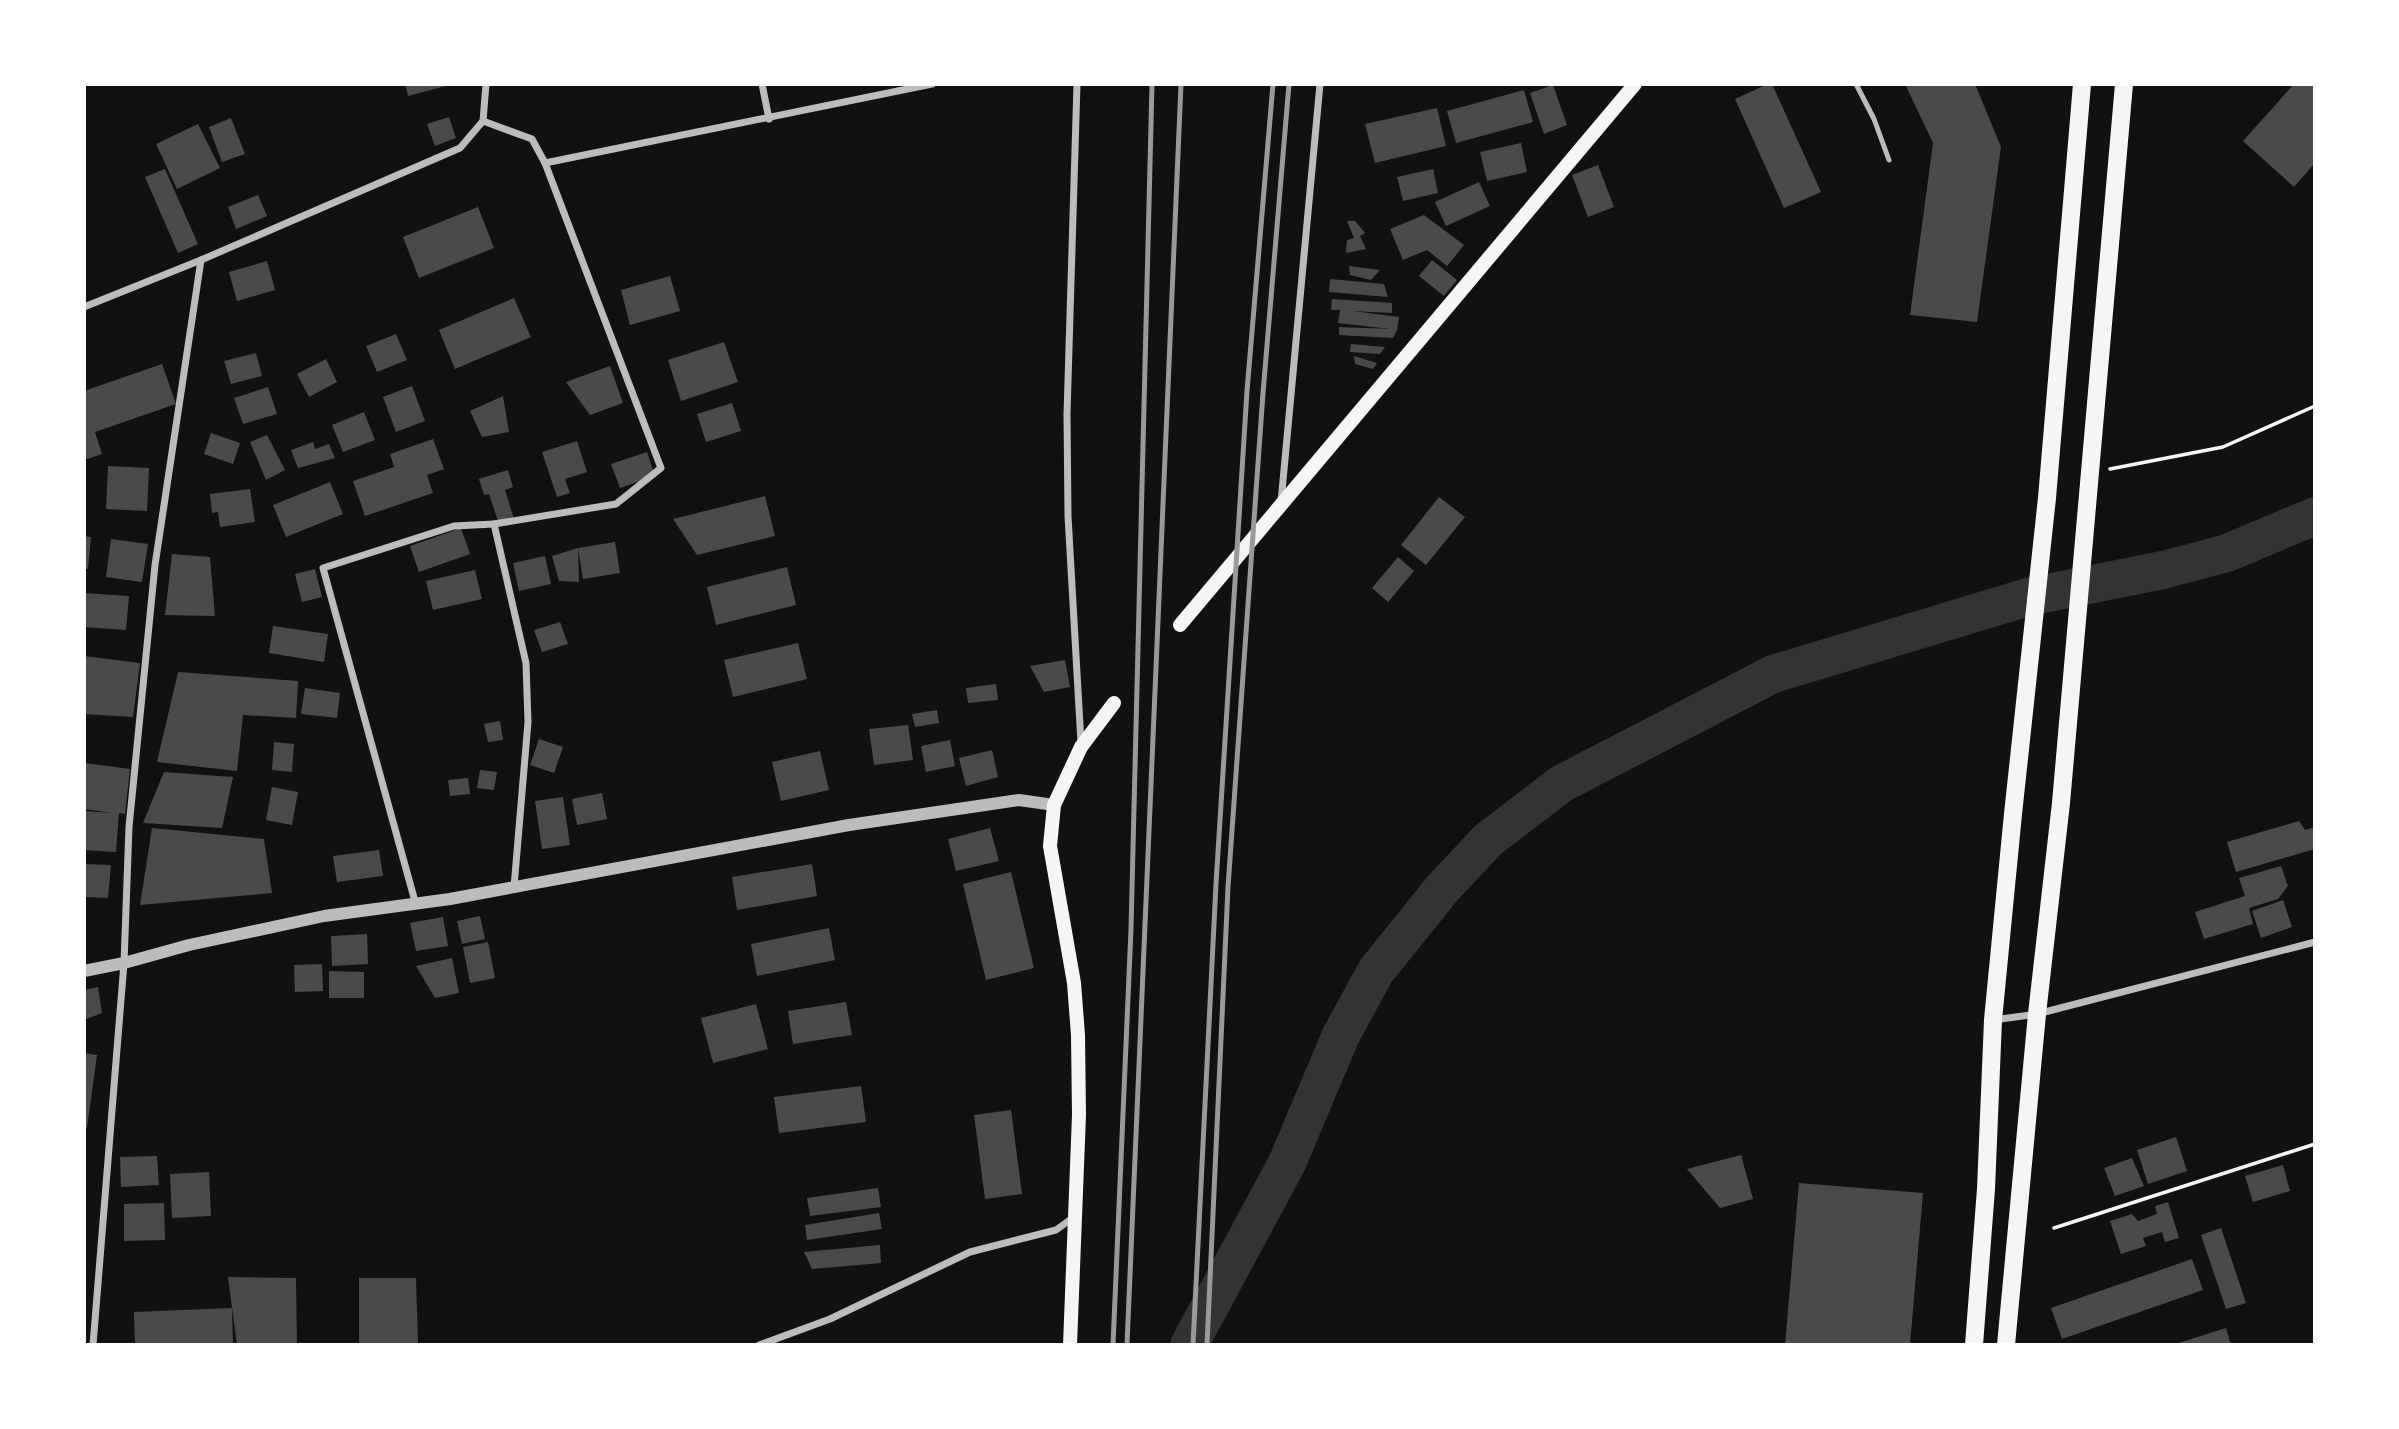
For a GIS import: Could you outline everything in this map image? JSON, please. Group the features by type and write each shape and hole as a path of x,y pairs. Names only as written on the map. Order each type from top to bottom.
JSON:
{"highway":[{"path":"1974,1345 1986,1189 1993,1020 2012,814 2047,498 2082,84"},
{"path":"2006,1345 2037,1014 2062,803 2124,84"}],"main road":[{"path":"1180,625 1635,84"},
{"path":"1070,1345 1079,1115 1078,1035 1074,983 1051,846 1054,805 1082,747 1114,703"}],"street":[{"path":"84,307 201,260 460,148 483,121 486,84"},
{"path":"762,84 769,119"},
{"path":"545,163 932,84"},
{"path":"1077,84 1067,427 1068,516 1082,747"},
{"path":"1281,506 1320,84"},
{"path":"416,905 323,568 454,526 494,524 616,504 661,468 545,163 532,139 483,121"},
{"path":"93,1345 124,963 129,827 155,565 201,260"},
{"path":"494,524 526,663 528,722 514,887"},
{"path":"84,971 324,916 416,905 809,832 1019,800 1054,805"},
{"path":"1993,1020 2037,1014 2315,942"},
{"path":"759,1345 830,1319 970,1252 1056,1230 1075,1216"}],"lane":[{"path":"1856,84 1874,119 1889,160"}],"path":[{"path":"2090,481 2223,447 2315,406"},
{"path":"2054,1227 2315,1144"}],"building":[{"path":"405,84 450,84 450,85 408,96"},
{"path":"1772,84 1821,192 1784,208 1735,99"},
{"path":"1905,84 1975,84 2001,147 1977,322 1910,315 1933,143"},
{"path":"2294,84 2315,84 2315,163 2294,187 2243,141"},
{"path":"1553,85 1567,125 1544,134 1530,93"},
{"path":"1524,90 1533,122 1456,143 1447,111"},
{"path":"1437,108 1446,146 1375,163 1365,124"},
{"path":"449,117 456,138 435,146 427,124"},
{"path":"231,118 245,154 222,162 209,127"},
{"path":"198,124 220,168 177,189 156,144"},
{"path":"1521,143 1527,172 1487,181 1480,152"},
{"path":"1598,165 1614,207 1588,217 1572,175"},
{"path":"165,169 198,244 178,253 145,177"},
{"path":"1433,169 1438,193 1403,201 1397,177"},
{"path":"1479,182 1490,206 1446,226 1435,202"},
{"path":"258,195 267,216 236,229 228,207"},
{"path":"478,207 494,248 419,278 403,237"},
{"path":"1424,215 1464,245 1447,266 1427,250 1403,260 1390,229"},
{"path":"1347,221 1355,221 1365,233 1360,236 1366,249 1346,253 1347,240 1354,238"},
{"path":"1432,260 1457,280 1444,296 1419,276"},
{"path":"267,261 275,290 237,301 229,272"},
{"path":"1349,266 1380,270 1371,280 1350,275"},
{"path":"670,276 680,311 630,325 621,290"},
{"path":"1330,279 1384,284 1388,297 1329,292"},
{"path":"514,298 531,337 455,369 439,330"},
{"path":"1332,299 1392,303 1392,313 1352,311 1399,317 1393,338 1339,335 1339,327 1391,329 1338,323 1340,310 1331,310"},
{"path":"396,334 407,360 377,372 366,346"},
{"path":"724,342 738,382 681,401 668,360"},
{"path":"1351,344 1385,347 1380,354 1350,352"},
{"path":"256,353 262,376 231,384 224,361"},
{"path":"1354,356 1377,363 1373,369 1355,364"},
{"path":"326,359 337,382 309,397 297,374"},
{"path":"162,364 176,404 95,432 102,454 84,460 84,391"},
{"path":"610,366 623,403 590,415 566,382"},
{"path":"412,386 425,421 396,432 383,397"},
{"path":"268,387 277,414 243,424 234,398"},
{"path":"503,396 509,432 482,437 470,411"},
{"path":"732,403 741,431 706,442 697,414"},
{"path":"364,412 375,440 343,452 332,425"},
{"path":"211,433 240,443 233,464 204,454"},
{"path":"267,435 285,470 266,480 250,442"},
{"path":"433,439 444,469 427,475 433,493 365,516 353,481 394,467 390,454"},
{"path":"577,441 587,472 565,479 570,493 557,497 542,452"},
{"path":"313,442 315,449 329,444 335,458 298,468 291,450"},
{"path":"647,452 655,476 620,488 611,464"},
{"path":"108,466 149,468 147,511 106,509"},
{"path":"508,470 513,487 505,490 514,519 499,524 489,494 484,495 479,479"},
{"path":"330,482 343,514 286,537 273,505"},
{"path":"250,489 255,522 220,527 218,512 212,513 210,494"},
{"path":"765,496 775,536 697,555 673,519"},
{"path":"1439,497 1465,517 1426,565 1401,545"},
{"path":"461,528 470,554 419,572 410,546"},
{"path":"84,536 91,537 88,569 84,568"},
{"path":"111,539 148,544 142,582 106,577"},
{"path":"615,542 620,573 583,579 578,548"},
{"path":"578,548 579,582 559,581 552,556"},
{"path":"172,554 210,557 215,616 165,615"},
{"path":"545,556 551,584 519,591 513,563"},
{"path":"1398,557 1414,571 1388,602 1372,588"},
{"path":"787,567 796,605 716,625 707,587"},
{"path":"315,569 322,597 302,602 295,574"},
{"path":"475,570 482,599 433,610 426,581"},
{"path":"84,593 129,596 126,630 84,627"},
{"path":"560,622 568,644 542,652 534,630"},
{"path":"273,626 328,634 324,662 269,653"},
{"path":"798,643 807,679 733,697 724,660"},
{"path":"84,656 140,663 133,717 84,714"},
{"path":"1065,660 1070,687 1044,692 1030,666"},
{"path":"178,672 298,681 296,718 243,715 237,771 157,762"},
{"path":"996,684 998,700 968,703 966,688"},
{"path":"305,688 340,693 337,718 301,714"},
{"path":"937,710 939,723 915,727 912,714"},
{"path":"500,721 503,740 488,742 484,724"},
{"path":"908,725 913,760 874,765 869,729"},
{"path":"539,739 563,747 554,773 530,765"},
{"path":"950,740 955,766 926,772 921,746"},
{"path":"274,742 294,744 292,772 272,770"},
{"path":"992,750 998,777 966,786 959,758"},
{"path":"820,751 829,790 781,801 772,762"},
{"path":"84,763 130,769 125,814 119,813 116,852 84,850 84,811 113,813 84,809"},
{"path":"480,770 497,772 494,790 477,788"},
{"path":"164,772 233,777 222,828 143,823"},
{"path":"468,778 470,794 450,796 448,780"},
{"path":"272,787 298,792 292,825 266,820"},
{"path":"602,793 607,819 577,825 572,799"},
{"path":"563,797 570,845 542,849 535,801"},
{"path":"2299,821 2305,830 2315,827 2315,849 2236,872 2227,842"},
{"path":"152,828 264,839 272,893 140,905"},
{"path":"990,828 999,861 956,871 948,839"},
{"path":"379,850 383,876 337,882 333,856"},
{"path":"84,864 111,865 108,898 84,897"},
{"path":"812,864 817,896 737,910 732,877"},
{"path":"2281,866 2288,886 2278,899 2249,908 2253,924 2204,939 2195,912 2245,896 2239,878"},
{"path":"1011,872 1034,968 986,980 963,884"},
{"path":"2283,900 2292,927 2261,938 2252,911"},
{"path":"480,916 485,939 462,944 457,921"},
{"path":"443,917 448,946 416,951 410,923"},
{"path":"829,928 835,960 757,976 751,944"},
{"path":"367,934 368,964 332,966 331,936"},
{"path":"488,942 495,978 470,983 463,947"},
{"path":"452,958 459,993 435,998 416,966"},
{"path":"322,964 323,991 295,992 294,965"},
{"path":"329,971 364,972 364,998 329,998"},
{"path":"98,987 102,1013 84,1020 84,990"},
{"path":"846,1002 852,1035 793,1044 788,1011"},
{"path":"756,1004 768,1049 713,1063 701,1018"},
{"path":"84,1053 97,1055 87,1128 84,1127"},
{"path":"861,1086 866,1122 779,1133 774,1097"},
{"path":"1011,1110 1022,1194 985,1199 974,1115"},
{"path":"2176,1137 2187,1171 2148,1184 2137,1150"},
{"path":"1741,1155 1753,1199 1720,1208 1687,1169"},
{"path":"157,1156 159,1185 121,1187 120,1157"},
{"path":"2132,1158 2144,1186 2115,1196 2104,1168"},
{"path":"2283,1165 2290,1191 2253,1202 2245,1176"},
{"path":"209,1172 211,1216 172,1218 170,1174"},
{"path":"1799,1183 1923,1193 1910,1345 1785,1345"},
{"path":"878,1188 881,1207 810,1216 807,1198"},
{"path":"2168,1202 2179,1238 2165,1242 2162,1232 2143,1238 2146,1246 2121,1254 2110,1221 2132,1214 2138,1221 2157,1214 2155,1206"},
{"path":"164,1203 165,1240 124,1241 124,1204"},
{"path":"879,1213 882,1229 807,1240 805,1225"},
{"path":"2221,1228 2246,1303 2226,1309 2201,1235"},
{"path":"880,1245 881,1263 812,1269 804,1252"},
{"path":"2192,1259 2203,1290 2062,1339 2051,1308"},
{"path":"228,1277 296,1278 297,1345 237,1345"},
{"path":"359,1278 416,1278 418,1343 359,1345"},
{"path":"232,1308 233,1345 135,1345 134,1312"},
{"path":"2226,1328 2231,1345 2175,1345 2175,1344"}],"waterway":[{"path":"1189,1345 1287,1163 1341,1035 1376,971 1442,889 1488,840 1561,784 1773,674 2028,597 2163,570 2227,553 2315,516"}],"railway":[{"path":"1113,1345 1131,929 1152,84"},
{"path":"1127,1345 1181,84"},
{"path":"1193,1345 1216,884 1247,391 1273,84"},
{"path":"1207,1345 1228,887 1263,393 1289,84"}]}
